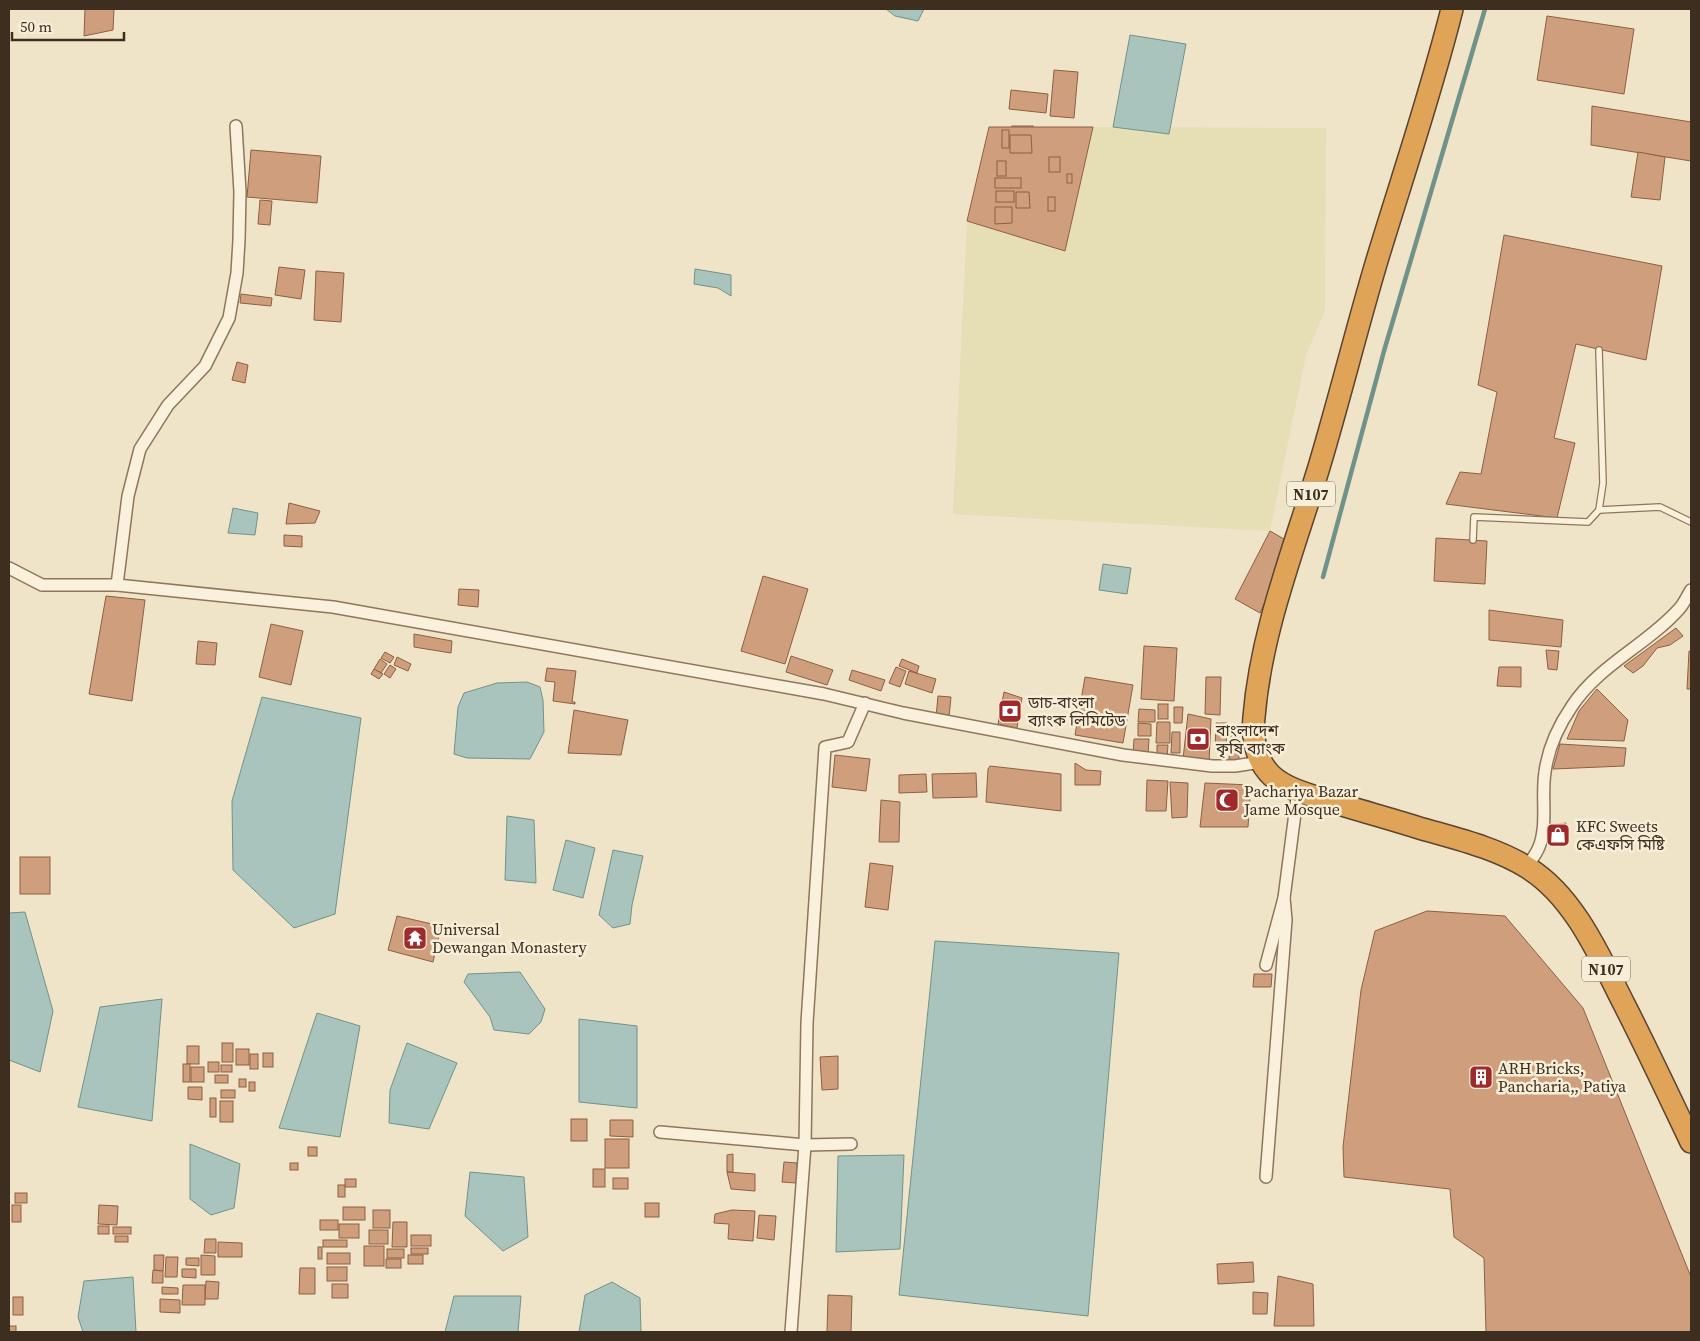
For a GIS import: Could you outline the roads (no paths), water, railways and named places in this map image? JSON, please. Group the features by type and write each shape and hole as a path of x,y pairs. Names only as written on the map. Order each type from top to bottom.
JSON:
{"highway":[{"name":"N107","path":"1452,9 1419,128 1370,285 1328,435 1268,634 1259,674 1254,722 1255,743 1261,762 1272,777 1298,790 1470,843 1528,867 1560,895 1584,930 1605,968 1691,1142"}],"street":[{"path":"117,585 128,496 140,449 168,405 205,366 229,318 237,273 239,240 240,192 236,126"},
{"path":"9,568 42,585 117,585 334,607 749,680 865,703 903,713 1122,755 1212,766 1235,766 1261,762"},
{"path":"1528,867 1539,847 1545,772 1550,750 1556,734 1572,705 1601,673 1679,609 1691,590"},
{"path":"791,1332 805,1145 807,1023 825,747 848,742 865,703"},
{"path":"1266,965 1284,898 1298,790"},
{"path":"1266,1177 1286,920 1284,898"},
{"path":"660,1132 805,1145 851,1144"}],"lane":[{"path":"1473,540 1474,517 1588,522 1599,510 1603,483 1599,350"},
{"path":"1599,510 1660,507 1691,522"}],"water":[{"path":"886,9 924,9 918,21 895,16"},
{"path":"1130,35 1186,44 1169,134 1113,127"},
{"path":"695,269 731,275 731,296 718,288 694,284"},
{"path":"233,508 258,513 255,535 228,533"},
{"path":"1103,564 1131,568 1127,594 1099,590"},
{"path":"527,682 540,687 543,700 544,732 530,759 467,758 454,754 458,707 464,693 497,683"},
{"path":"262,697 361,718 335,914 294,928 233,870 232,801"},
{"path":"507,816 534,820 536,883 505,880"},
{"path":"566,840 595,848 583,898 553,890"},
{"path":"613,850 643,856 632,905 630,924 613,928 599,915"},
{"path":"25,912 53,1011 40,1072 9,1060 9,913"},
{"path":"935,941 1119,953 1088,1316 899,1295"},
{"path":"520,972 545,1009 541,1022 529,1034 494,1030 490,1017 464,982 468,974"},
{"path":"162,999 152,1121 78,1107 100,1007"},
{"path":"317,1013 360,1026 340,1137 279,1128"},
{"path":"579,1019 637,1026 637,1108 579,1102"},
{"path":"407,1043 457,1063 429,1129 389,1123 390,1090"},
{"path":"190,1144 240,1164 234,1208 211,1215 190,1199"},
{"path":"904,1155 900,1249 836,1252 838,1156"},
{"path":"470,1172 524,1177 528,1237 503,1251 465,1216"},
{"path":"133,1277 136,1332 83,1332 78,1317 84,1281"},
{"path":"612,1282 640,1298 641,1332 579,1332 585,1295"},
{"path":"454,1296 521,1296 518,1332 445,1332"}],"waterway":[{"path":"1323,577 1384,351 1485,9"}],"place":[{"name":"ডাচ-বাংলা ব্যাংক লিমিটেড","path":"1010,711"},
{"name":"বাংলাদেশ কৃষি ব্যাংক","path":"1198,739"},
{"name":"Pachariya Bazar Jame Mosque","path":"1227,800"},
{"name":"KFC Sweets কেএফসি মিষ্টি","path":"1558,835"},
{"name":"Universal Dewangan Monastery","path":"415,938"},
{"name":"ARH Bricks, Pancharia,, Patiya","path":"1481,1077"}]}
